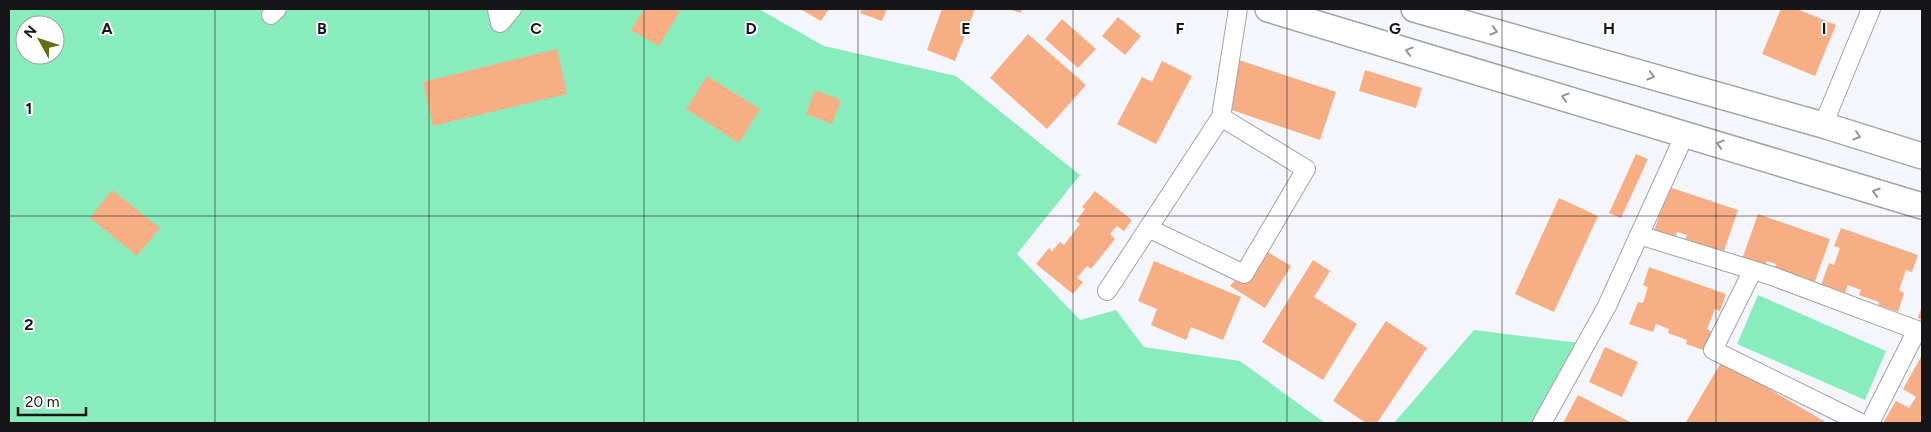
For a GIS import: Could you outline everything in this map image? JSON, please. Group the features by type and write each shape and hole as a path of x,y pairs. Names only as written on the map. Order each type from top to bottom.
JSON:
{"main road":[{"path":"1270,9 1683,132 1922,206"},
{"path":"1414,9 1456,14 1922,156"}],"street":[{"path":"496,9 500,23 512,9"},
{"path":"1107,291 1221,117 1238,9"},
{"path":"1823,125 1871,9"},
{"path":"1148,228 1244,274 1306,169 1221,117"},
{"path":"1542,423 1607,306 1683,132"},
{"path":"1639,235 1753,270 1920,331 1870,423"},
{"path":"1753,270 1713,350 1861,423"}],"green space":[{"path":"9,9 759,9 824,46 956,76 1080,175 1017,254 1080,320 1116,310 1144,347 1240,361 1325,423 9,423"},
{"path":"1758,295 1886,351 1865,400 1737,344"},
{"path":"1474,330 1580,343 1537,423 1394,423"}],"building":[{"path":"644,9 681,9 659,46 631,30"},
{"path":"800,9 829,9 821,21"},
{"path":"862,9 887,9 882,21 860,13"},
{"path":"942,9 975,9 955,61 927,50"},
{"path":"1008,9 1022,9 1021,13"},
{"path":"1781,9 1797,9 1836,25 1815,76 1762,54"},
{"path":"1118,17 1141,36 1125,55 1102,36"},
{"path":"1062,19 1096,49 1078,68 1045,39"},
{"path":"1028,34 1086,85 1047,129 990,78"},
{"path":"557,49 567,94 433,126 423,82"},
{"path":"1239,60 1336,92 1320,140 1223,107"},
{"path":"1162,61 1192,76 1156,144 1117,124 1142,77 1152,82"},
{"path":"1365,70 1422,88 1416,108 1359,91"},
{"path":"707,76 760,109 739,143 686,109"},
{"path":"815,90 841,100 832,124 806,114"},
{"path":"1636,154 1648,159 1621,218 1609,213"},
{"path":"1669,187 1738,210 1722,257 1684,244 1687,235 1677,232 1674,241 1653,234"},
{"path":"112,190 160,228 137,256 90,218"},
{"path":"1095,191 1132,220 1124,231 1117,226 1110,234 1115,239 1091,269 1087,266 1077,278 1083,282 1073,294 1036,264 1049,248 1052,251 1060,242 1064,245 1080,224 1076,221 1085,209 1082,207"},
{"path":"1559,198 1598,216 1554,312 1515,294"},
{"path":"1758,214 1830,239 1812,290 1772,276 1776,264 1767,261 1763,273 1740,265"},
{"path":"1841,228 1918,255 1912,272 1906,270 1899,290 1904,293 1898,312 1878,305 1879,302 1859,295 1861,290 1848,285 1845,293 1821,285 1829,263 1834,265 1840,248 1834,246"},
{"path":"1261,248 1291,266 1265,308 1230,286"},
{"path":"1313,260 1330,271 1314,297 1357,324 1323,380 1262,342"},
{"path":"1154,261 1241,297 1223,340 1191,327 1186,340 1151,325 1157,309 1138,301"},
{"path":"1649,267 1726,294 1720,311 1715,309 1707,329 1713,332 1706,351 1686,344 1687,340 1668,333 1669,329 1656,324 1653,332 1629,324 1638,302 1643,303 1648,287 1643,285"},
{"path":"1922,306 1922,320 1918,318"},
{"path":"1386,321 1427,348 1377,423 1366,423 1333,401"},
{"path":"1605,347 1638,362 1622,397 1589,382"},
{"path":"1922,355 1922,423 1883,423 1896,401 1909,408 1916,397 1903,389"},
{"path":"1722,361 1827,423 1686,422"},
{"path":"1578,395 1632,423 1563,423"}]}
